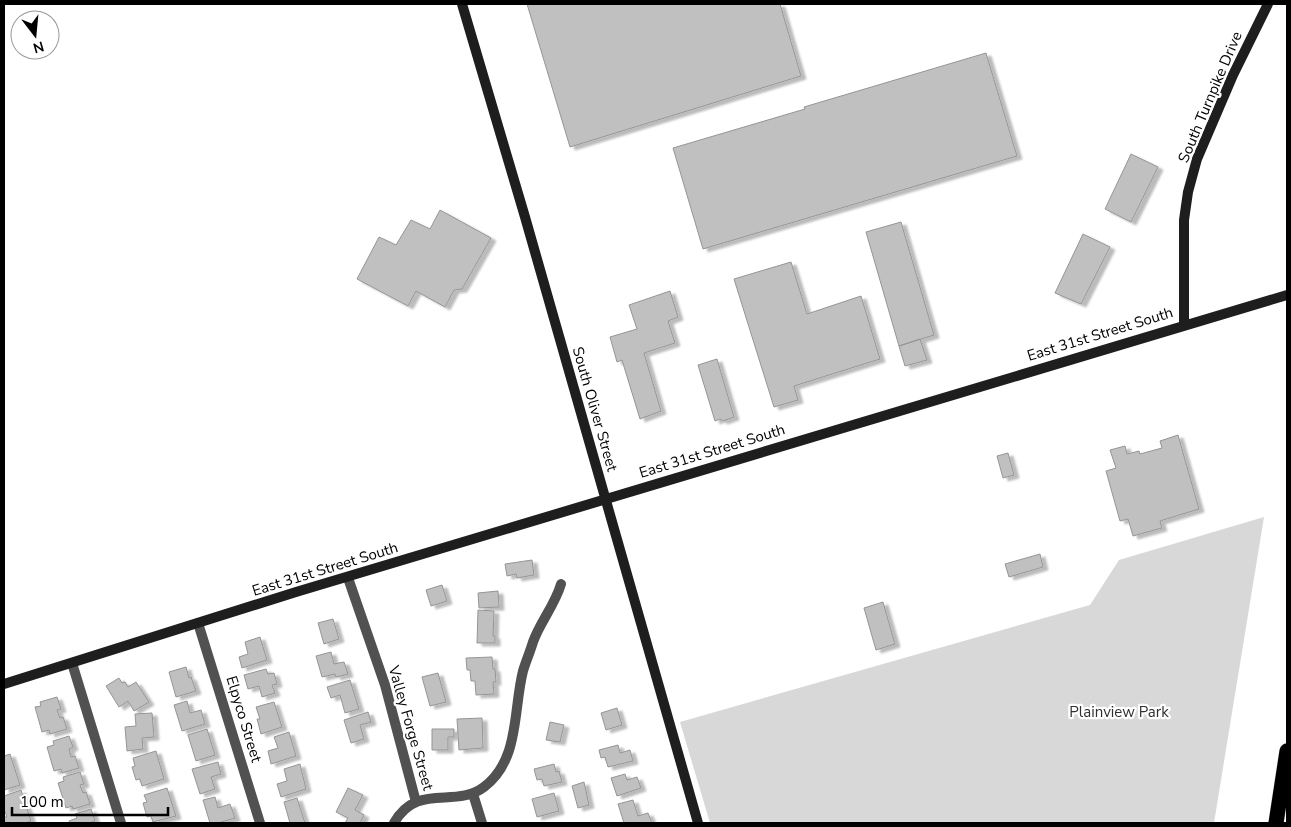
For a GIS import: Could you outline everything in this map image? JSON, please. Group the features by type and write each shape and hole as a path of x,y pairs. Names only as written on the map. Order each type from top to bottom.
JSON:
{"highway":[{"path":"1276,823 1287,751"}],"street":[{"name":"South Oliver Street","path":"462,4 698,823"},
{"name":"South Turnpike Drive","path":"1184,325 1184,220 1188,192 1200,150 1233,75 1268,4"},
{"name":"East 31st Street South","path":"4,684 198,623 1287,294"},
{"name":"Valley Forge Street","path":"348,578 385,685 416,802 442,796 473,794"},
{"path":"482,823 473,794 486,785 500,769 511,746 523,672 536,634 558,592 560,584"},
{"name":"Elpyco Street","path":"198,623 260,823"},
{"path":"72,663 121,823"},
{"path":"394,823 407,806 416,802"}],"green space":[{"name":"Plainview Park","path":"1264,517 1214,823 710,823 680,722 1090,605 1119,560"}],"building":[{"path":"527,4 780,4 801,76 570,147"},
{"path":"986,53 1017,156 703,249 673,148"},
{"path":"1131,154 1158,167 1131,222 1105,209"},
{"path":"440,210 491,238 462,289 454,290 445,307 416,291 408,306 357,279 379,237 396,245 411,220 430,229"},
{"path":"901,222 934,335 899,346 866,232"},
{"path":"1083,234 1110,247 1081,304 1055,293"},
{"path":"791,262 807,314 861,296 880,359 794,386 798,400 774,407 734,279"},
{"path":"670,291 678,317 668,321 675,343 644,353 661,411 640,419 622,360 617,362 610,337 637,329 629,305"},
{"path":"920,339 927,360 905,366 899,346"},
{"path":"717,359 734,417 723,421 720,419 715,421 698,365"},
{"path":"1178,435 1199,509 1160,521 1162,528 1133,536 1128,519 1120,521 1106,471 1116,468 1110,450 1125,446 1127,454 1139,451 1140,454 1162,448 1160,441"},
{"path":"1008,453 1014,475 1003,478 997,456"},
{"path":"1040,554 1043,567 1009,577 1005,564"},
{"path":"532,560 534,575 517,578 516,574 507,576 505,564"},
{"path":"442,585 447,601 431,606 426,590"},
{"path":"498,591 499,607 479,608 478,593"},
{"path":"883,602 895,644 876,650 864,608"},
{"path":"478,610 494,611 493,636 495,636 495,643 477,643"},
{"path":"333,619 339,639 324,644 318,623"},
{"path":"260,637 267,660 242,668 239,657 248,654 245,642"},
{"path":"331,652 334,664 344,662 348,674 336,677 335,674 322,677 316,656"},
{"path":"492,657 496,682 493,682 494,694 476,695 475,681 471,681 470,670 467,670 466,658"},
{"path":"186,667 196,691 176,697 169,672"},
{"path":"266,669 268,674 274,673 277,684 272,685 275,693 262,697 259,686 248,689 244,675"},
{"path":"438,673 446,702 430,706 422,677"},
{"path":"119,678 128,687 136,682 149,702 134,711 128,701 119,707 106,686"},
{"path":"350,680 359,709 345,713 340,695 331,698 327,687"},
{"path":"57,697 61,709 57,710 60,718 63,717 67,729 50,734 49,730 42,732 35,707 41,706 40,702"},
{"path":"187,701 190,713 201,710 205,724 182,731 174,705"},
{"path":"274,702 282,727 261,734 257,719 260,719 256,707"},
{"path":"617,708 622,725 606,730 601,713"},
{"path":"368,712 371,722 360,725 364,739 351,743 344,720"},
{"path":"152,713 154,737 142,738 143,749 127,751 125,727 136,726 135,714"},
{"path":"482,718 483,748 459,750 457,719"},
{"path":"550,722 564,725 560,742 546,740"},
{"path":"207,729 215,755 196,761 188,735"},
{"path":"432,729 454,729 454,737 448,737 448,750 432,750"},
{"path":"289,732 296,756 271,764 268,751 278,748 274,737"},
{"path":"69,736 73,747 69,749 71,757 75,756 79,768 62,773 61,769 54,771 47,747 54,745 53,741"},
{"path":"618,745 620,753 630,750 633,761 608,767 605,757 601,758 599,750"},
{"path":"156,751 164,779 142,786 140,779 136,780 132,767 135,766 133,758"},
{"path":"10,754 20,785 4,790 4,756"},
{"path":"218,762 221,774 211,777 215,789 200,794 192,769"},
{"path":"300,764 306,789 281,797 277,784 287,781 284,769"},
{"path":"554,764 556,772 559,771 562,782 544,786 542,779 537,780 534,769"},
{"path":"80,772 84,784 80,785 83,793 86,792 90,804 73,809 72,806 66,808 58,783 64,781 63,777"},
{"path":"625,774 627,780 637,777 641,788 617,796 611,778"},
{"path":"584,782 589,805 578,808 572,786"},
{"path":"167,788 176,816 153,822 151,816 147,817 143,803 147,802 144,795"},
{"path":"348,788 363,795 355,810 364,815 360,823 345,823 348,818 336,812"},
{"path":"21,790 31,821 25,823 5,823 4,817 7,817 4,809 4,796"},
{"path":"554,793 559,811 537,817 532,799"},
{"path":"215,797 218,808 230,804 235,818 218,823 210,823 203,800"},
{"path":"297,798 305,823 290,823 284,802"},
{"path":"633,800 638,816 648,813 652,823 624,823 618,804"},
{"path":"91,809 95,821 92,823 70,823 69,821 77,818 75,814"}]}
